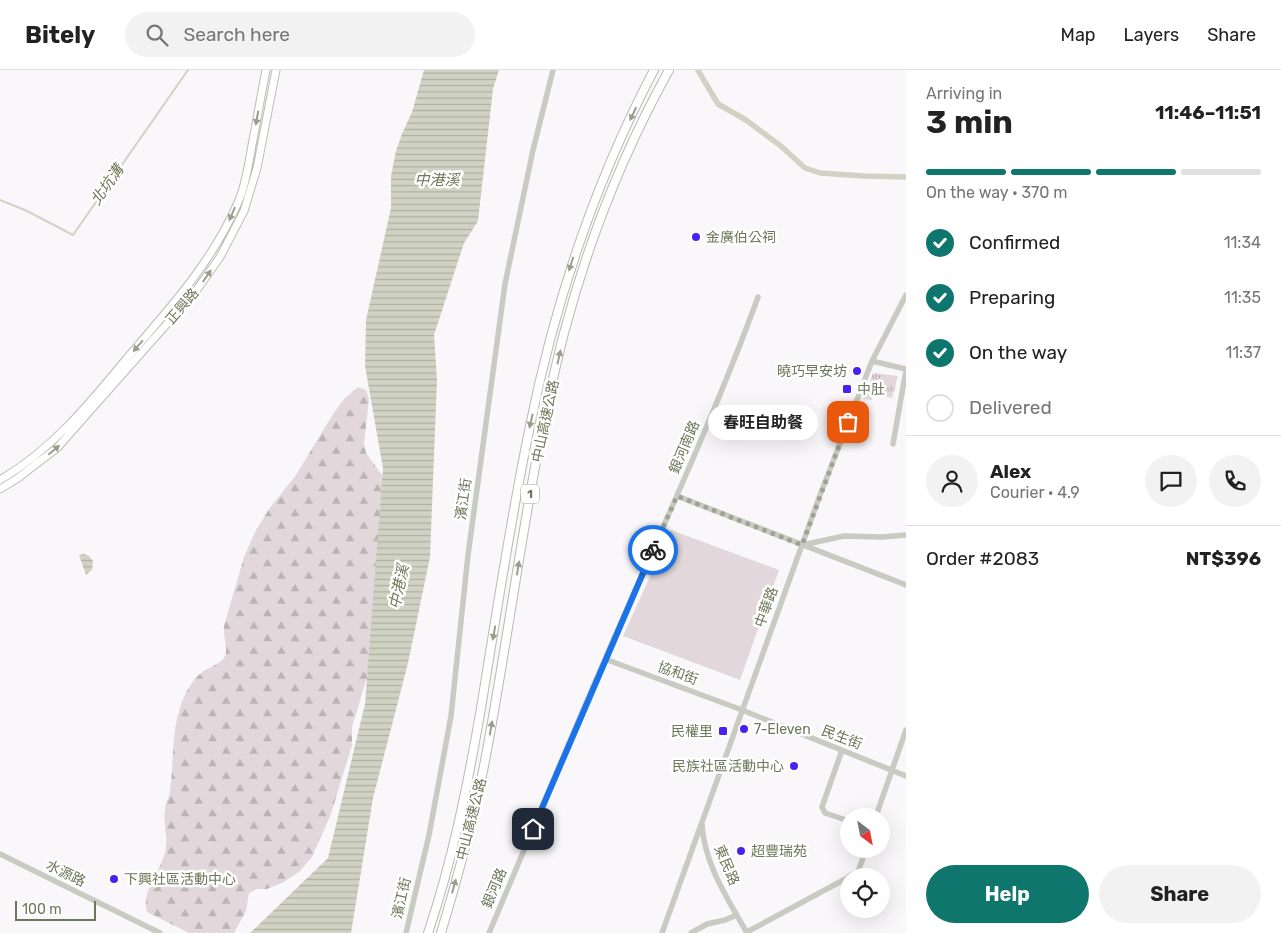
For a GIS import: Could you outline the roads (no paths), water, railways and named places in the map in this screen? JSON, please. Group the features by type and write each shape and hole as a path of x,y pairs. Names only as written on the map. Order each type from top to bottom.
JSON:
{"highway":[{"name":"中山高速公路","path":"428,933 438,904 467,783 530,425 551,337 578,242 597,193 654,70"},
{"name":"中山高速公路","path":"440,933 470,828 487,752 543,424 564,334 576,290 600,219 622,165 668,70"}],"main road":[{"name":"正興路","path":"0,480 20,468 54,441 159,322 206,263 240,198 248,168 266,70"},
{"name":"正興路","path":"0,489 18,478 57,448 196,291 220,257 247,202 257,168 276,70"}],"street":[{"name":"濱江街","path":"406,933 429,835 452,716 468,556 505,284 533,150 553,70"},
{"name":"中華路","path":"662,933 802,545 872,361 906,294"},
{"name":"銀河南路","path":"605,659 677,496 737,354 758,297"},
{"path":"872,361 906,369 893,444"},
{"path":"677,496 906,585"},
{"path":"802,545 844,536 882,537 906,535"},
{"name":"協和街","path":"605,659 742,710"},
{"name":"銀河路","path":"488,933 605,659"},
{"name":"民生街","path":"742,710 906,776"},
{"path":"879,808 906,730"},
{"path":"840,818 825,813 822,807 842,750"},
{"name":"東民路","path":"702,822 703,838 710,864 747,932"},
{"name":"水源路","path":"0,854 160,933"},
{"path":"747,932 840,881"},
{"path":"691,933 707,924 737,915"}],"water":[{"name":"中港溪","path":"424,70 499,70 493,89 478,221 464,243 434,335 437,380 430,557 408,663 373,798 351,933 250,933 328,858 365,704 383,468 365,366 366,320 391,208 391,176 396,151 412,112"},
{"path":"84,554 93,561 92,570 86,575 79,555"}],"waterway":[{"name":"北坑溝","path":"0,200 27,211 73,235 188,70"},
{"path":"698,70 718,104 746,120 782,147 805,168 820,173 906,177"}],"place":[{"name":"金廣伯公祠","path":"696,237"},
{"name":"曉巧早安坊","path":"857,371"},
{"name":"中肚","path":"847,389"},
{"name":"春旺自助餐","path":"848,422"},
{"name":"7-Eleven","path":"744,729"},
{"name":"民權里","path":"723,731"},
{"name":"民族社區活動中心","path":"794,766"},
{"name":"超豐瑞苑","path":"741,851"},
{"name":"下興社區活動中心","path":"114,879"}]}
